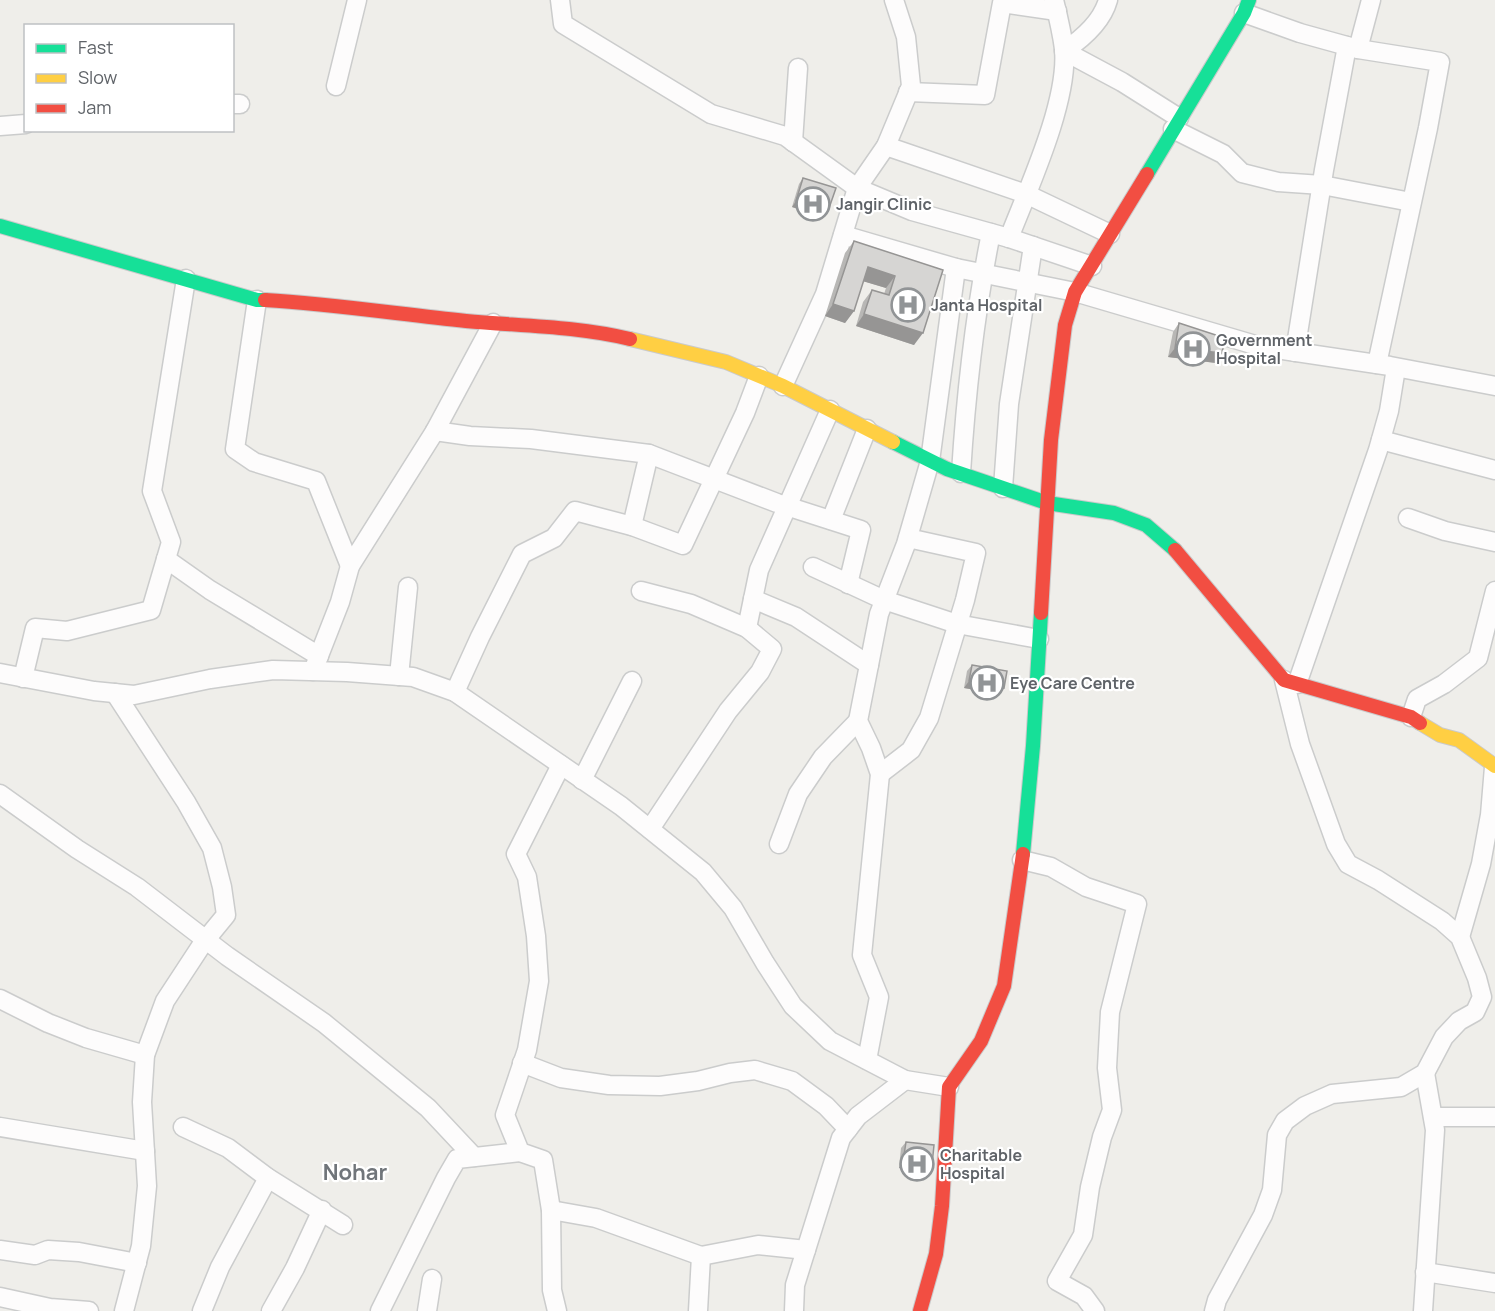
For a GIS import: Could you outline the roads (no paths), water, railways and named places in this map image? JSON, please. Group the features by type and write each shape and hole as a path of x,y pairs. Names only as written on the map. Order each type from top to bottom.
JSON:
{"street":[{"path":"336,86 357,0"},
{"path":"560,0 563,24 711,114 784,136 857,188 912,211 1009,238 1092,266"},
{"path":"783,386 825,294 857,188 886,146 911,86 906,37 894,0"},
{"path":"1064,51 1083,38 1106,10 1108,0"},
{"path":"1295,352 1322,185 1353,47 1371,0"},
{"path":"908,92 985,95 1002,3 1055,6 1064,51 1061,89 1009,238"},
{"path":"920,1311 936,1254 942,1206 949,1087 981,1041 1004,986 1022,860 1033,747 1051,440 1065,325 1075,292 1247,6 1300,33 1353,47 1440,62 1377,364"},
{"path":"1064,51 1122,82 1176,123 1223,154 1242,173 1278,182 1322,185 1411,202"},
{"path":"793,142 798,68"},
{"path":"0,126 24,124"},
{"path":"886,146 1026,194 1110,234"},
{"path":"0,226 257,300 321,303 493,323 554,327 621,338 726,362 783,386 930,460 961,473 1047,502 1114,513 1146,525 1170,545 1290,682 1411,717 1440,735 1459,740 1494,766 1491,815 1481,864 1461,937"},
{"path":"961,473 965,408 983,273 991,233"},
{"path":"843,235 956,268 1075,292 1262,347 1377,364 1495,386"},
{"path":"1003,488 1009,404 1033,246"},
{"path":"779,844 798,795 823,757 858,721 879,614 908,538 930,460 956,268"},
{"path":"23,678 35,628 67,631 151,610 171,542 152,491 186,279"},
{"path":"257,300 235,449 254,462 316,481 350,566"},
{"path":"316,663 340,602 350,566 435,431 493,323"},
{"path":"1215,1311 1217,1300 1263,1215 1272,1190 1277,1135 1285,1120 1305,1106 1332,1094 1401,1087 1425,1073 1444,1037 1459,1021 1475,1012 1488,998 1477,978 1461,937 1433,915 1348,864 1336,844 1300,744 1290,682 1381,441 1396,368"},
{"path":"455,692 522,554 554,538 575,511 632,526 683,545 745,413 759,375"},
{"path":"747,628 759,570 830,410"},
{"path":"831,520 867,429"},
{"path":"435,431 470,436 531,439 649,454 788,507 861,530 848,584"},
{"path":"1381,441 1495,470"},
{"path":"632,526 649,454"},
{"path":"1408,518 1445,531 1495,542"},
{"path":"880,774 911,750 929,718 976,552 908,538"},
{"path":"166,559 316,663"},
{"path":"813,567 884,600 957,624 1039,639"},
{"path":"399,676 408,587"},
{"path":"641,591 691,604 747,628 772,649 760,672 728,711 650,829"},
{"path":"1411,717 1417,699 1444,684 1478,658 1495,591"},
{"path":"753,599 796,617 869,665"},
{"path":"0,673 94,691 134,695 210,679 316,663 413,677 455,692 650,829 703,872 733,908 765,963 794,1006 830,1041 905,1080 949,1087"},
{"path":"582,780 632,681"},
{"path":"115,693 186,801 212,848 222,887 226,915 206,939 165,1001 145,1055 142,1102 147,1186 141,1246 124,1311"},
{"path":"858,721 872,748 880,774 862,956 879,997 867,1060"},
{"path":"520,1152 505,1114 527,1050 539,981 536,936 527,877 516,854 561,765"},
{"path":"0,794 68,843 137,887 324,1023 428,1108 474,1157"},
{"path":"1022,860 1051,867 1086,887 1137,904 1110,1012 1107,1068 1112,1110 1102,1137 1090,1187 1083,1235 1057,1281 1084,1296 1095,1311"},
{"path":"0,999 48,1023 86,1038 145,1055"},
{"path":"522,1063 561,1078 609,1084 660,1086 755,1070 792,1081 826,1106 848,1129"},
{"path":"1423,1311 1435,1130 1425,1073"},
{"path":"794,1311 795,1285 841,1138 858,1116 905,1080"},
{"path":"1433,1117 1495,1117"},
{"path":"0,1127 145,1151"},
{"path":"183,1127 228,1148 268,1178 343,1225"},
{"path":"380,1311 457,1159 520,1152 543,1160 551,1210 552,1290 557,1311"},
{"path":"202,1311 220,1267 268,1178"},
{"path":"271,1311 295,1268 322,1210"},
{"path":"551,1210 596,1218 701,1256 758,1245 806,1250"},
{"path":"0,1250 35,1255 48,1250 80,1252 137,1263"},
{"path":"698,1311 701,1256"},
{"path":"1425,1272 1495,1283"},
{"path":"427,1311 432,1280"},
{"path":"0,1297 50,1308 89,1311"}],"place":[{"name":"Jangir Clinic","path":"813,204"},
{"name":"Janta Hospital","path":"908,305"},
{"name":"Government Hospital","path":"1193,349"},
{"name":"Eye Care Centre","path":"987,683"},
{"name":"Charitable Hospital","path":"917,1164"}],"district":[{"name":"Nohar","path":"355,1172"}]}
